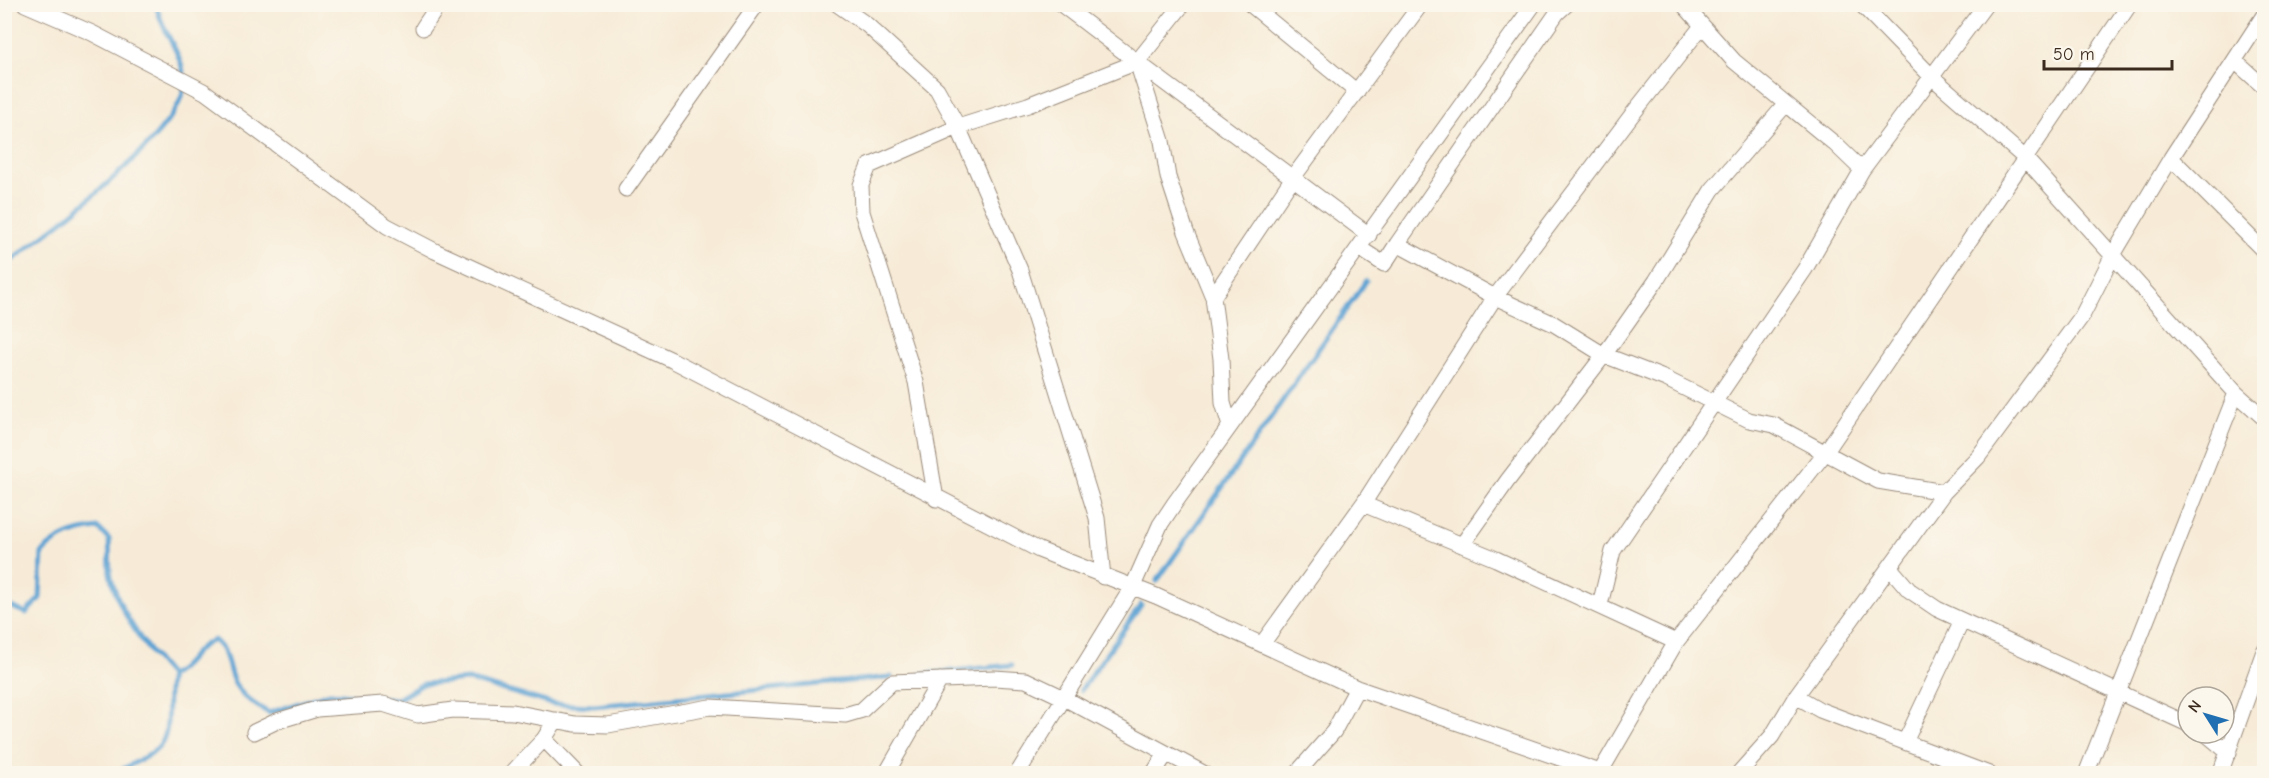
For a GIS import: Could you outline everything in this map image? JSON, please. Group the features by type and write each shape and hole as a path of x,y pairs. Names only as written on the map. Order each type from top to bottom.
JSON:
{"street":[{"path":"25,4 92,33 205,92 387,226 764,406 936,499 1039,550 1103,577 1133,586 1357,688 1603,772 1677,642 1825,453 2130,4"},
{"path":"423,28 439,4"},
{"path":"626,189 757,4"},
{"path":"1060,4 1368,235"},
{"path":"936,499 916,382 862,212 861,185 869,166 958,127 1028,105 1137,62 1183,4"},
{"path":"1250,4 1357,92"},
{"path":"1213,297 1293,178 1421,4"},
{"path":"1017,774 1133,586 1160,525 1534,4"},
{"path":"1359,248 1384,264 1504,88 1557,13 1567,4"},
{"path":"1861,4 1932,77 2025,158 2236,393 2265,418"},
{"path":"1600,605 1614,551 1805,269 1862,170 1986,4"},
{"path":"1683,5 1734,61 1836,144 1862,170"},
{"path":"846,7 937,89 958,127 1020,270 1097,518 1103,577"},
{"path":"1738,774 1772,736 1796,696 1891,569 1944,492 1978,457 2082,316 2113,255 2171,158 2265,15"},
{"path":"1263,644 1363,504 1495,297 1702,26"},
{"path":"1137,62 1162,141 1168,177 1186,232 1213,297 1220,343 1223,403 1230,426"},
{"path":"2236,62 2265,87"},
{"path":"1462,545 1508,480 1604,355 1656,281 1712,190 1786,104"},
{"path":"2171,158 2265,251"},
{"path":"1397,244 1495,297 1554,324 1604,355 1666,379 1749,420 1774,425 1878,482 1944,492"},
{"path":"2086,774 2236,393"},
{"path":"1363,504 1600,605 1677,642"},
{"path":"1891,569 1909,590 1962,621 2176,719"},
{"path":"1905,742 1962,621"},
{"path":"2220,774 2265,651"},
{"path":"254,732 277,721 317,709 383,704 418,715 453,710 513,712 574,724 608,725 710,707 845,715 862,710 892,682 994,678 1026,680 1205,774"},
{"path":"886,774 940,680"},
{"path":"1296,774 1334,731 1357,688"},
{"path":"1796,696 1820,710 1989,774"},
{"path":"511,774 544,739 556,720"},
{"path":"544,739 578,774"},
{"path":"2219,745 2229,753"},
{"path":"1153,774 1166,754"}],"waterway":[{"path":"4,266 108,183 161,130 177,106 184,86 184,75 156,4"},
{"path":"1157,581 1366,281"},
{"path":"4,604 26,613 40,598 42,553 54,542 67,535 98,528 109,539 110,572 113,586 125,614 142,641 170,676"},
{"path":"1081,690 1141,605"},
{"path":"115,774 157,749 162,742 167,725 170,676 177,672 201,647 214,640 223,650 237,687 249,700 269,713 330,693 398,699 423,684 468,680 553,704 594,706 891,677"},
{"path":"921,674 1012,665"}]}
